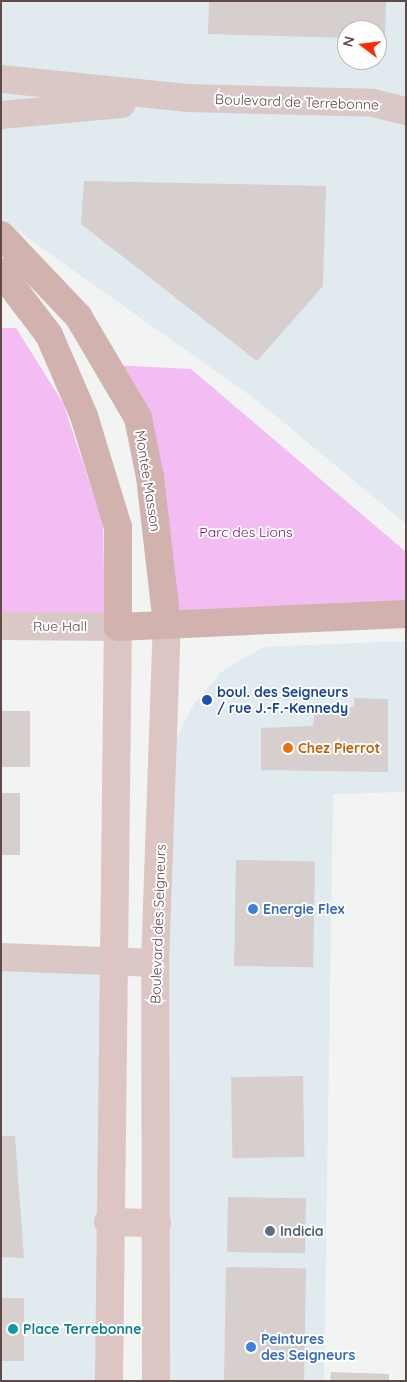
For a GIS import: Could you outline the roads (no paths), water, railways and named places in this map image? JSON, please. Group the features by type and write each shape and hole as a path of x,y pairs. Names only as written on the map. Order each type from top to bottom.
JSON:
{"main road":[{"name":"Montée Masson","path":"1,235 78,316 138,418 150,477 167,624"},
{"path":"1,272 49,335 84,416 118,527 115,959 108,1222 109,1381"},
{"path":"118,627 406,614"},
{"name":"Boulevard des Seigneurs","path":"156,1381 155,963 167,624"},
{"path":"108,1222 157,1223"}],"street":[{"name":"Boulevard de Terrebonne","path":"1,79 187,98 374,103 406,111"},
{"name":"Boulevard de Terrebonne","path":"1,115 187,98"},
{"name":"Rue Hall","path":"1,626 118,627"},
{"path":"1,957 115,959 155,963"}],"place":[{"name":"boul. des Seigneurs / rue J.-F.-Kennedy","path":"207,700"},
{"name":"Chez Pierrot","path":"288,748"},
{"name":"Energie Flex","path":"253,909"},
{"name":"Indicia","path":"270,1231"},
{"name":"Place Terrebonne","path":"13,1329"},
{"name":"Peintures des Seigneurs","path":"251,1347"}],"park label":[{"name":"Parc des Lions","path":"246,532"}]}
